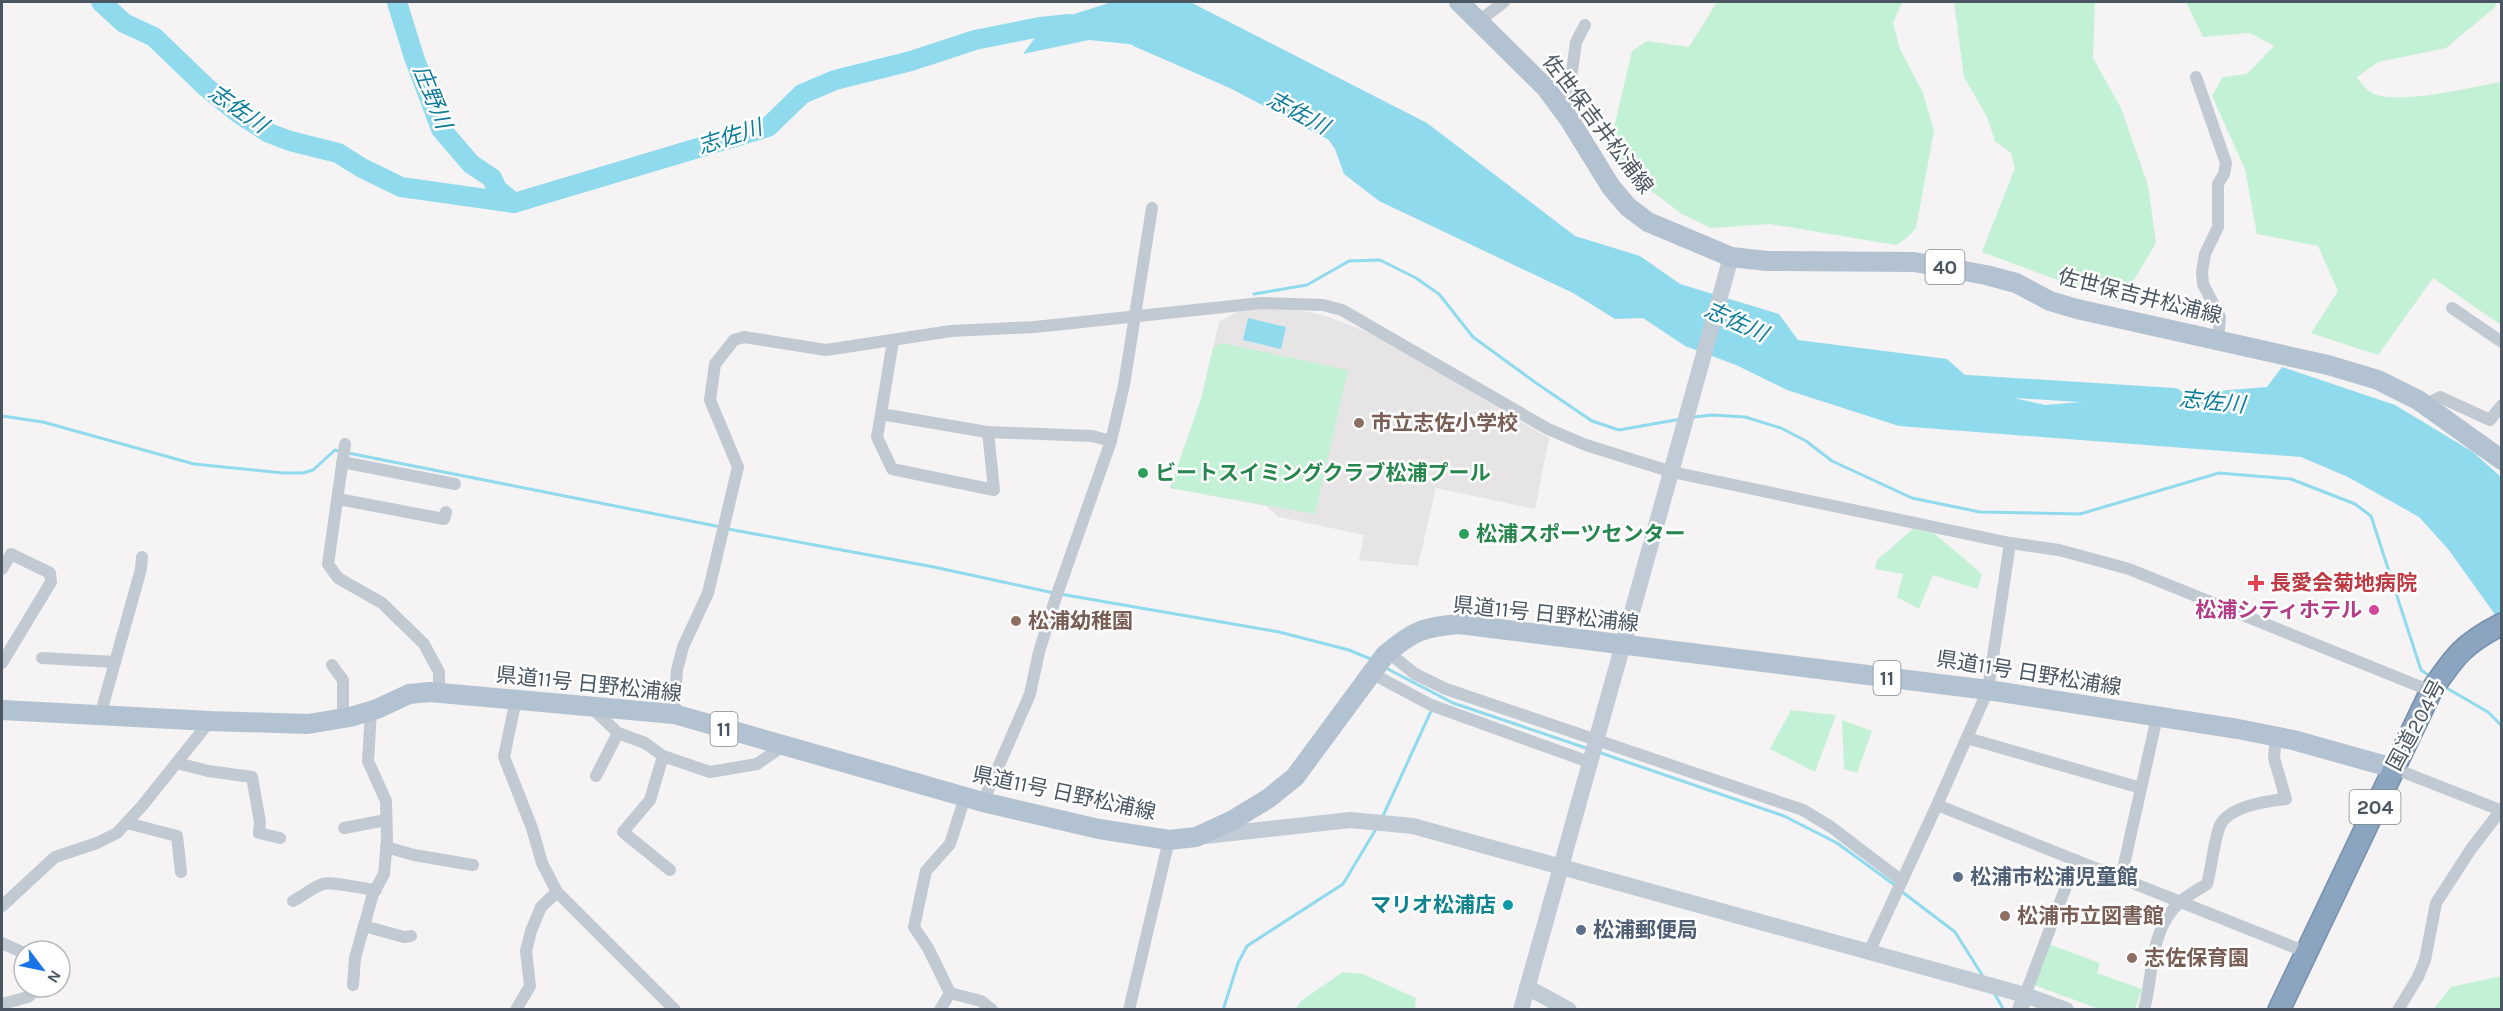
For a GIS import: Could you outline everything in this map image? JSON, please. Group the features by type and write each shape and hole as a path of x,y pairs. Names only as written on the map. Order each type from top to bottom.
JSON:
{"highway":[{"name":"国道204号","path":"2279,1010 2431,691 2456,653 2473,640 2500,625"}],"main road":[{"name":"佐世保吉井松浦線","path":"1459,2 1546,88 1566,114 1611,187 1628,207 1648,222 1729,266 1767,261 1914,261 1986,275 2016,283 2050,301 2077,309 2328,365 2378,380 2424,405 2502,460"},
{"name":"県道11号 日野松浦線","path":"2,710 210,722 308,724 371,711 409,694 439,692 674,714 974,800 1100,829 1169,840 1196,837 1233,820 1269,798 1295,777 1387,653 1404,638 1428,627 1459,624 1988,690 2276,736 2393,768"}],"street":[{"path":"1479,21 1504,2"},
{"path":"1566,114 1576,42 1585,25"},
{"path":"2196,77 2226,163 2224,174 2218,184 2218,227 2205,254 2202,272 2203,284 2220,317 2218,340"},
{"path":"992,1010 981,1001 950,993 928,948 914,927 926,871 950,844 1030,694 1039,652 1055,600 1111,441 1124,385 1152,208"},
{"path":"1521,1010 1729,266"},
{"path":"674,714 677,670 683,647 708,593 738,467 710,400 715,364 734,339 744,337 826,350 951,331 1035,327 1261,303 1323,305 1342,310 1548,429 1586,445 1672,472 2010,543 2059,550 2129,569 2431,691"},
{"path":"2452,308 2502,342"},
{"path":"893,341 877,437 892,469 994,490 988,432"},
{"path":"2424,405 2440,397 2490,420 2502,405"},
{"path":"881,414 988,432 1092,436 1111,441"},
{"path":"345,444 328,564 338,578 382,603 424,644 439,672 439,692"},
{"path":"343,460 455,484"},
{"path":"338,499 444,519 446,512"},
{"path":"1869,952 1988,690 2010,543"},
{"path":"2,569 11,554 50,573 51,582 2,663"},
{"path":"100,716 141,569 142,557"},
{"path":"1387,653 1403,666 1432,683 1592,751"},
{"path":"42,658 115,663"},
{"path":"332,665 343,680 343,718"},
{"path":"1371,674 1434,706 1803,810 1904,878"},
{"path":"516,699 504,757 532,828 542,863 557,892 670,1008"},
{"path":"590,706 618,733 645,743 663,756 710,772 757,764 783,746"},
{"path":"353,985 355,958 375,890 384,874 386,847 386,801 369,761 371,711"},
{"path":"2121,878 2157,717"},
{"path":"2,906 39,870 55,858 117,834 210,722"},
{"path":"596,776 618,733"},
{"path":"2144,1010 2155,941 2167,918 2180,902 2207,884 2219,826 2227,815 2261,801 2286,799 2274,758 2276,736"},
{"path":"1967,738 2141,788"},
{"path":"663,756 650,800 623,832 670,870"},
{"path":"177,763 208,771 252,777 260,822 259,834 280,838"},
{"path":"2393,768 2501,810 2436,903 2425,960 2418,977 2398,1010"},
{"path":"1937,806 2306,952"},
{"path":"344,828 386,820"},
{"path":"1196,837 1350,820 1413,826 1869,952 2023,1002 2066,1010"},
{"path":"127,823 177,836 181,872"},
{"path":"1129,1010 1169,840"},
{"path":"386,847 414,855 473,865"},
{"path":"2023,1002 2076,860"},
{"path":"293,901 323,884 335,882 347,887 375,890"},
{"path":"516,1010 531,986 526,951 531,931 541,907 557,892"},
{"path":"364,926 404,938 411,936"},
{"path":"1527,987 1569,1010"},
{"path":"940,1010 950,993"},
{"path":"2,1004 21,999"}],"shaded area":[{"name":"市立志佐小学校","path":"1263,308 1297,310 1323,315 1375,335 1549,438 1535,509 1436,488 1418,566 1359,560 1364,535 1279,517 1266,506 1170,488 1201,399 1219,322 1241,310"}],"green space":[{"path":"1717,2 1902,2 1893,23 1900,49 1923,93 1934,131 1916,228 1908,237 1896,245 1770,224 1711,228 1682,214 1617,165 1610,145 1632,51 1647,41 1689,47"},
{"path":"1954,2 2095,2 2093,58 2121,108 2148,185 2156,243 2120,303 1982,252 2015,168 2011,153 1995,141 1987,117 1964,77"},
{"path":"2186,2 2498,2 2493,9 2446,48 2378,62 2357,77 2369,91 2386,97 2429,95 2501,82 2501,325 2433,278 2378,355 2311,333 2338,291 2318,246 2257,234 2245,169 2212,96 2223,77 2247,74 2274,46 2250,33 2203,37"},
{"path":"1221,343 1348,370 1315,514 1170,488 1201,399 1213,348"},
{"path":"1913,529 1935,534 1982,574 1978,589 1933,575 1919,609 1897,597 1903,574 1875,569 1877,560"},
{"path":"1791,710 1836,715 1815,772 1770,749"},
{"path":"1842,720 1872,731 1857,773 1844,769"},
{"path":"2048,944 2100,963 2097,973 2142,989 2135,1009 2102,1010 2034,985"},
{"path":"1343,972 1363,974 1416,998 1415,1009 1296,1009 1301,1001"},
{"path":"2501,976 2501,1009 2437,1010 2435,1007 2451,987"}],"water":[{"path":"1112,2 1192,3 1427,123 1575,236 1640,256 1680,284 1779,314 1798,340 1947,359 1983,391 2045,405 2267,387 2282,367 2395,405 2473,452 2501,477 2501,627 2494,613 2448,549 2419,517 2348,477 2301,457 1899,426 1787,390 1736,365 1685,346 1643,318 1615,319 1573,293 1379,201 1344,174 1335,149 1307,109 1258,83 1177,49 1089,40 1023,54 1046,23"},
{"path":"1248,318 1286,327 1281,349 1243,340"}],"waterway":[{"name":"志佐川","path":"101,2 124,23 154,37 206,87 238,113 269,133 290,141 338,153 362,168 401,187 514,203 768,127 802,94 835,80 911,61 975,40 1040,27 1069,24"},
{"name":"庄野川","path":"397,2 414,57 441,129 471,164 492,178 497,189 514,203"},
{"name":"志佐川","path":"1138,37 1232,78 1339,134"},
{"path":"1254,294 1307,285 1349,261 1380,260 1416,278 1439,294 1473,337 1592,421 1619,430 1681,419"},
{"name":"志佐川","path":"1951,384 2174,398"},
{"path":"1694,417 1712,415 1745,417 1781,428 1806,441 1832,461 1912,498 1980,512 2080,514 2219,473 2291,479 2355,504 2371,516 2421,670 2431,677"},
{"path":"2,416 43,422 194,464 303,473 313,470 335,450 342,452"},
{"path":"348,453 721,527"},
{"path":"728,529 934,567 1054,593"},
{"path":"1060,594 1279,632 1349,650 1373,660"},
{"path":"1384,667 1453,703 1589,749"},
{"path":"2443,686 2488,712 2502,726"},
{"path":"1382,818 1432,709"},
{"path":"1598,752 1784,816 1837,843 1896,886"},
{"path":"1223,1010 1238,963 1247,946 1343,884 1376,829"},
{"path":"1901,891 1955,932 1984,978"},
{"path":"1994,993 2004,1010"}],"place":[{"name":"市立志佐小学校","path":"1359,423"},
{"name":"ビートスイミングクラブ松浦プール","path":"1143,473"},
{"name":"松浦スポーツセンター","path":"1464,534"},
{"name":"長愛会菊地病院","path":"2256,583"},
{"name":"松浦シティホテル","path":"2374,610"},
{"name":"松浦幼稚園","path":"1016,621"},
{"name":"松浦市松浦児童館","path":"1958,877"},
{"name":"マリオ松浦店","path":"1508,905"},
{"name":"松浦市立図書館","path":"2005,916"},
{"name":"松浦郵便局","path":"1581,930"},
{"name":"志佐保育園","path":"2132,958"}]}
